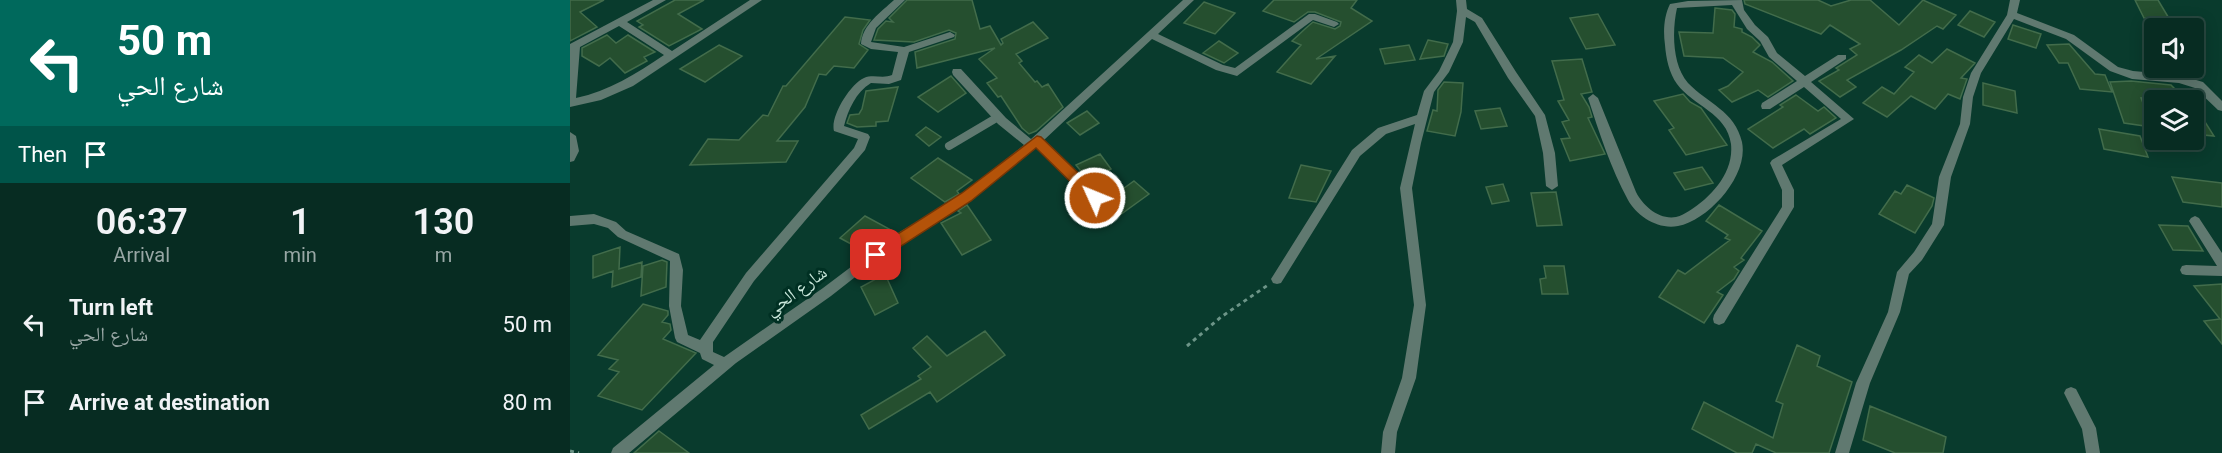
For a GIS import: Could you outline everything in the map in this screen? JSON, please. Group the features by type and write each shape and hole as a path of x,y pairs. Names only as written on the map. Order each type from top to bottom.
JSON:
{"street":[{"path":"661,0 572,47 570,102 597,97 630,83 757,0"},
{"path":"900,0 874,26 865,39 866,44 904,50 950,34"},
{"name":"شارع الحي","path":"618,453 726,364 892,242 967,197 1034,143 1189,0"},
{"path":"1593,98 1631,195 1642,211 1665,222 1682,220 1709,204 1734,171 1738,144 1735,131 1720,113 1679,80 1671,53 1669,19 1673,6 1683,2 1710,5 1736,0 1739,10 1751,27 1764,39 1773,55 1849,119 1776,163 1788,190 1788,207 1719,319"},
{"path":"1842,453 1863,383 1894,312 1903,272 1918,256 1938,225 1945,177 1965,124 1968,97 1976,73 2012,15 2015,0"},
{"path":"1388,453 1390,432 1408,378 1420,305 1406,188 1429,91 1444,72 1458,42 1462,5"},
{"path":"1462,5 1479,20 1512,75 1540,115 1549,153 1552,186"},
{"path":"2012,15 2070,37 2114,69 2132,75 2179,79 2199,85 2222,107"},
{"path":"1150,34 1220,68 1237,72 1312,16 1334,24"},
{"path":"620,22 671,55"},
{"path":"726,364 707,354 706,341 750,277 859,150 864,137 838,128 838,120 860,84 870,80 891,81 897,77 904,50"},
{"path":"1766,106 1842,57"},
{"path":"957,72 998,117 1034,143 1095,198"},
{"path":"1277,279 1356,153 1382,131 1422,117"},
{"path":"570,136 573,151 570,158"},
{"path":"570,221 594,219 612,225 622,234 675,258 678,269 675,306 681,324 682,338 706,350"},
{"path":"2195,221 2222,264"},
{"path":"2186,270 2222,271"},
{"path":"2071,393 2089,428 2093,453"}],"lane":[{"path":"949,146 998,117"}],"path":[{"path":"1187,346 1221,317 1277,279"},
{"path":"570,451 579,453"}],"building":[{"path":"570,0 604,0 580,12 597,27 570,41"},
{"path":"675,0 704,0 678,14 702,29 669,46 639,27 643,25 637,21"},
{"path":"907,0 972,0 980,29 990,26 1001,45 1003,43 1001,39 1033,22 1048,38 1016,54 1022,61 1019,63 1035,82 1037,81 1042,87 1048,84 1063,107 1036,131 1029,134 1022,128 1001,96 998,97 987,83 997,78 979,59 995,48 917,68 915,52 955,39 956,33 949,30 914,42 874,40 878,29 886,21 893,22 889,18"},
{"path":"1274,0 1357,0 1351,8 1372,21 1316,59 1335,56 1311,84 1277,72 1301,45 1292,41 1313,22 1335,29 1340,26 1341,22 1315,12 1308,12 1294,22 1263,11"},
{"path":"1744,0 1818,0 1831,6 1851,0 1870,0 1899,25 1923,0 1956,15 1943,29 1937,26 1901,50 1847,80 1856,87 1840,97 1819,81 1839,70 1836,68 1857,55 1850,49 1860,44 1830,25 1821,34 1745,4"},
{"path":"2135,0 2158,0 2169,18 2144,18"},
{"path":"1204,2 1235,13 1215,34 1184,23"},
{"path":"1715,8 1732,10 1735,14 1734,27 1742,29 1742,32 1752,37 1760,45 1753,52 1772,62 1793,81 1768,97 1758,90 1732,102 1719,90 1728,86 1743,72 1723,58 1684,56 1679,32 1713,33"},
{"path":"1970,11 1995,22 1984,37 1958,25"},
{"path":"1598,14 1615,45 1586,49 1570,18"},
{"path":"845,17 870,20 863,30 859,44 868,50 854,68 834,66 826,75 819,74 805,107 777,141 798,141 786,162 690,165 708,139 739,140 763,115 768,116 783,86 786,86"},
{"path":"2013,25 2041,34 2036,48 2008,39"},
{"path":"607,35 616,43 628,35 655,52 644,57 647,61 625,73 610,58 599,66 582,56 582,48"},
{"path":"1428,40 1448,44 1444,56 1420,59"},
{"path":"1219,41 1238,53 1224,63 1203,53"},
{"path":"2069,44 2095,74 2105,75 2112,92 2080,89 2068,63 2059,63 2047,45"},
{"path":"719,45 742,56 705,82 680,69"},
{"path":"1409,45 1415,60 1385,64 1380,49"},
{"path":"1947,49 1975,63 1961,78 1967,79 1960,99 1948,94 1935,109 1911,96 1887,117 1863,103 1882,87 1894,94 1914,72 1905,67 1919,55 1932,63"},
{"path":"1582,59 1592,92 1581,94 1589,107 1592,117 1588,118 1605,154 1570,161 1561,139 1570,138 1562,122 1569,120 1558,101 1564,100 1552,61"},
{"path":"951,76 966,93 938,112 918,97"},
{"path":"2131,81 2171,85 2176,90 2144,90 2144,98 2141,98 2144,106 2144,126 2124,123 2110,82"},
{"path":"1444,82 1463,83 1461,112 1455,136 1427,131 1433,110 1437,111 1438,90"},
{"path":"1983,83 2015,91 2017,113 1983,105"},
{"path":"898,87 888,121 876,122 876,126 857,127 847,123 850,115 859,114 862,109 866,91"},
{"path":"1683,94 1690,102 1701,108 1727,145 1686,155 1669,130 1674,128 1654,101"},
{"path":"1796,95 1818,111 1824,107 1836,118 1810,134 1804,129 1773,148 1748,129 1783,107 1780,105"},
{"path":"1500,108 1507,126 1481,129 1475,111"},
{"path":"1087,111 1099,123 1080,135 1067,123"},
{"path":"2204,120 2214,136 2204,135"},
{"path":"926,127 941,137 929,146 916,135"},
{"path":"2099,129 2140,136 2148,157 2104,149"},
{"path":"1100,154 1111,169 1089,181 1076,165"},
{"path":"938,158 972,180 957,191 959,194 945,202 911,178"},
{"path":"1301,165 1331,171 1316,202 1289,198"},
{"path":"1702,167 1713,183 1685,190 1674,173"},
{"path":"2172,177 2222,183 2222,207 2183,202"},
{"path":"1134,181 1149,194 1113,220 1099,206"},
{"path":"1503,184 1509,201 1492,204 1486,187"},
{"path":"1907,185 1934,198 1932,206 1915,233 1879,214 1895,191 1901,194"},
{"path":"1556,192 1562,225 1537,226 1531,193"},
{"path":"967,205 991,240 962,255 941,223 961,213 958,211"},
{"path":"1719,205 1762,231 1741,258 1744,260 1734,267 1739,271 1734,279 1717,292 1723,295 1704,323 1659,297 1678,270 1685,274 1730,240 1725,238 1728,235 1706,221"},
{"path":"865,216 893,231 866,252 840,238"},
{"path":"2159,225 2188,226 2203,251 2173,250"},
{"path":"620,247 619,269 642,262 641,277 612,287 613,271 593,278 593,256"},
{"path":"662,260 667,262 666,287 641,296 643,266"},
{"path":"1544,266 1564,266 1568,294 1542,294 1540,279 1546,278"},
{"path":"885,274 898,303 875,315 861,287"},
{"path":"2222,284 2222,344 2204,321 2220,319 2194,286"},
{"path":"643,304 668,311 668,315 662,322 670,324 671,330 663,339 696,353 642,410 598,396 619,372 609,369 618,360 598,355"},
{"path":"985,331 1005,355 937,402 930,392 869,429 861,415 921,379 918,376 931,367 913,348 927,336 947,356"},
{"path":"1797,345 1820,356 1817,366 1852,382 1829,453 1776,453 1756,444 1752,453 1737,453 1692,429 1704,402 1773,438 1783,404 1776,401"},
{"path":"1870,406 1946,437 1943,453 1895,453 1863,440"},
{"path":"659,431 689,453 634,453"}],"route":[{"path":"876,255 892,242 967,197 1037,140 1095,198"}]}
